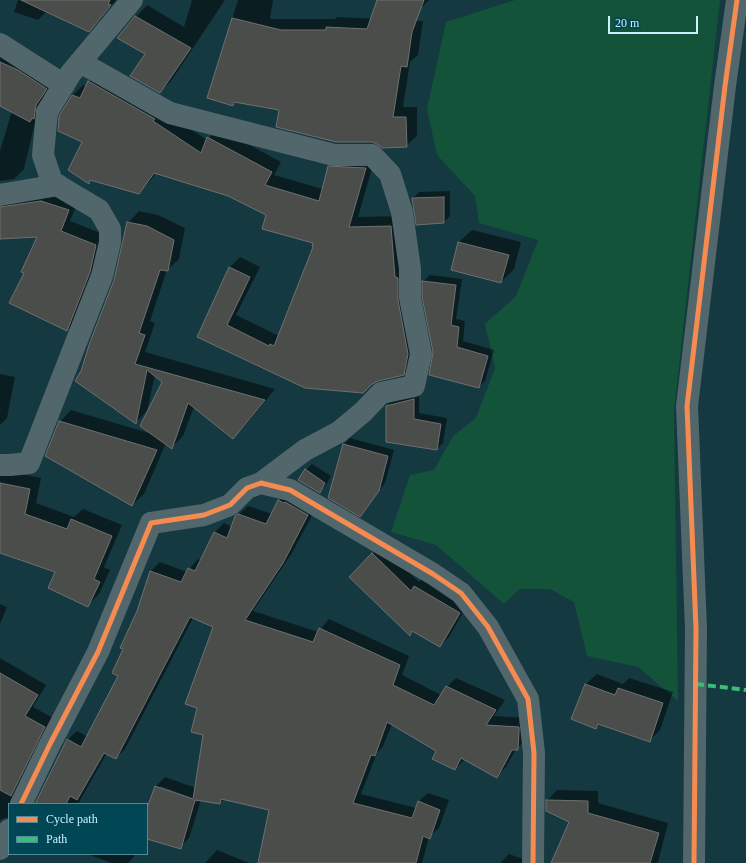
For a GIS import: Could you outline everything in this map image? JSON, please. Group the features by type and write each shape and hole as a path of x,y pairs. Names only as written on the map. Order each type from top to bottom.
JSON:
{"street":[{"path":"0,465 29,463 102,276 110,242 110,229 99,210 52,182 42,155 47,112 71,73 132,0"},
{"path":"694,863 696,629 687,406 724,94 738,0"},
{"path":"0,44 64,84"},
{"path":"21,803 50,744 98,652 150,523 204,515 230,505 247,488 261,483 305,450 339,432 363,412 381,393 414,386 421,354 410,298 410,269 402,212 390,174 372,155 334,155 170,114 80,62"},
{"path":"0,195 58,185"},
{"path":"261,483 290,490 433,574 461,593 488,627 528,699 534,753 533,863"},
{"path":"0,849 8,832"}],"green space":[{"path":"515,0 720,0 674,411 678,701 638,667 587,656 574,602 550,589 520,589 504,604 436,545 391,532 410,475 434,470 453,436 476,418 495,368 485,324 516,296 538,240 479,223 475,196 437,155 427,109 446,22"}],"building":[{"path":"21,0 110,0 108,4 111,5 89,32"},
{"path":"377,0 424,0 412,32 407,67 401,66 393,117 406,117 407,147 382,148 372,142 336,142 276,127 279,110 234,102 233,106 207,98 232,18 281,30 326,30 326,27 367,29"},
{"path":"135,16 191,48 160,93 130,76 145,54 117,38"},
{"path":"0,62 18,70 47,89 36,105 34,119 32,118 30,122 0,106"},
{"path":"88,81 155,119 153,121 201,153 207,137 272,172 265,185 319,201 328,166 366,168 349,227 391,226 395,277 398,278 398,300 408,354 404,375 378,381 372,384 363,393 305,388 197,337 229,267 250,277 227,325 269,346 270,344 274,346 313,247 313,243 262,229 266,215 228,196 154,173 139,194 90,180 89,184 68,170 82,142 58,131 59,116 72,95 80,98"},
{"path":"444,197 444,223 416,225 412,198"},
{"path":"41,201 69,210 61,231 96,245 90,272 67,331 9,303 24,273 21,272 37,237 0,239 0,207"},
{"path":"127,222 147,226 174,240 168,271 160,270 139,333 145,335 135,364 265,400 233,439 188,403 172,449 140,426 162,382 147,370 136,424 75,381 81,371 90,342 114,280"},
{"path":"458,242 509,255 501,283 451,270"},
{"path":"422,281 456,285 451,325 459,327 457,347 488,356 479,388 429,375 433,352 422,297"},
{"path":"414,399 414,419 441,424 437,450 386,442 386,406"},
{"path":"59,421 157,450 132,506 45,456"},
{"path":"343,444 388,456 379,491 360,517 328,498"},
{"path":"305,469 325,483 320,493 298,480"},
{"path":"0,483 30,489 25,514 67,529 71,519 112,536 94,579 100,582 88,607 48,588 55,572 0,553"},
{"path":"278,500 284,503 285,502 308,515 283,563 245,620 313,642 319,628 400,665 393,685 434,705 446,686 496,710 486,725 519,727 518,750 512,750 497,778 461,758 455,770 432,759 436,751 387,722 375,756 371,755 353,803 412,818 418,801 440,810 430,839 423,836 416,863 258,863 269,810 221,799 220,804 195,800 181,849 148,839 148,805 155,786 193,799 203,735 191,732 197,708 185,704 213,627 190,617 116,759 104,753 77,800 70,796 66,803 35,803 67,739 81,747 118,676 112,673 123,649 120,648 137,611 150,571 181,582 188,568 195,571 214,532 227,538 235,516 238,514 266,524"},
{"path":"372,553 411,591 414,586 460,613 440,647 412,631 410,636 349,577"},
{"path":"0,673 38,695 25,716 45,727 11,796 0,790"},
{"path":"585,684 615,695 618,688 663,703 650,742 598,724 596,729 571,719"},
{"path":"546,800 588,801 588,813 659,833 650,863 551,863 569,822 546,811"}],"marked path":[{"path":"696,684 746,690"}],"cycle path":[{"path":"694,863 696,629 687,406 725,86 737,0"},
{"path":"21,803 50,744 98,652 151,523 204,515 230,505 247,488 261,483 290,490 433,574 461,593 488,627 528,699 534,753 533,863"}]}
